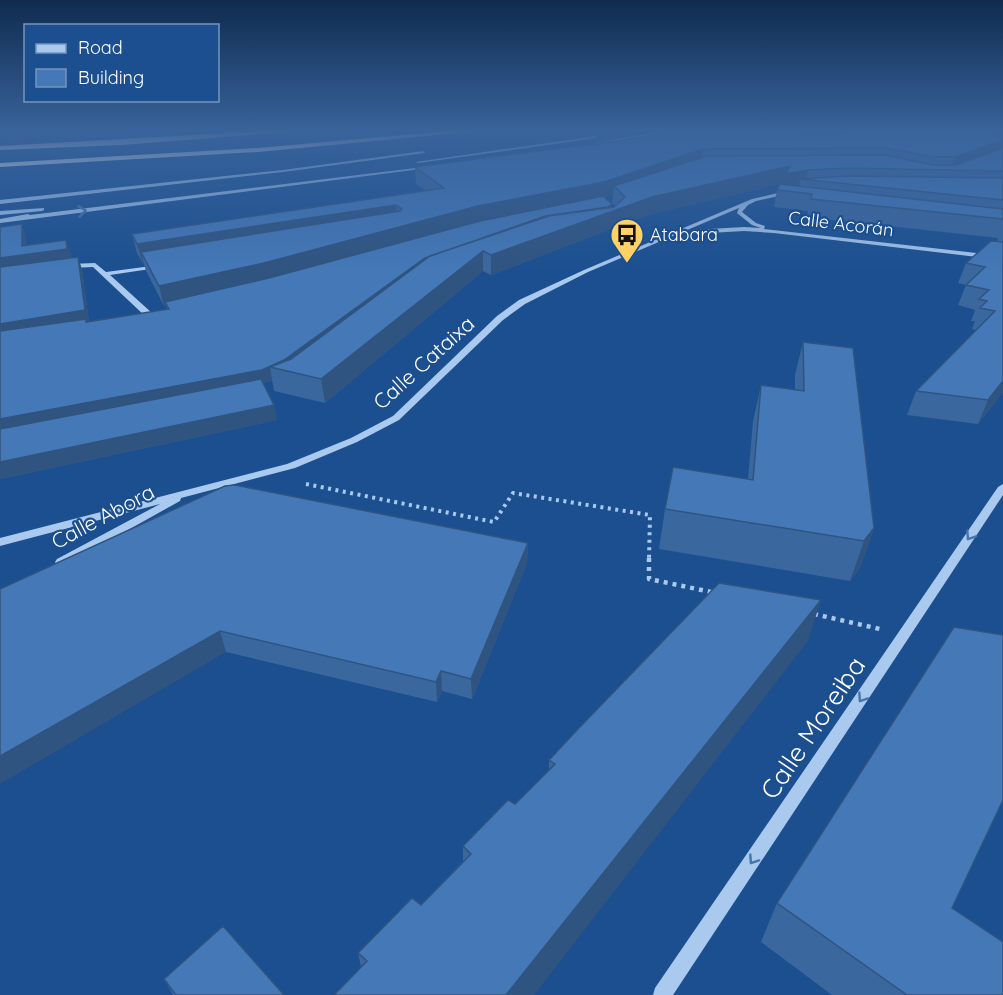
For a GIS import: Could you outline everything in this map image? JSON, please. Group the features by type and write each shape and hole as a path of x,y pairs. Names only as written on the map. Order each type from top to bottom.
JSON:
{"street":[{"path":"0,202 224,177"},
{"path":"0,213 290,177"},
{"path":"0,221 347,177"},
{"name":"Calle Cataixa","path":"0,542 291,466 354,440 396,417 500,318 522,302 568,279 721,217 745,204 796,191"},
{"path":"767,197 790,200"},
{"path":"745,204 739,212 742,216 754,224 774,231"},
{"path":"24,218 31,215 29,210"},
{"path":"0,228 20,225"},
{"name":"Calle Acorán","path":"674,235 707,230 774,231 1003,258"},
{"path":"62,267 95,265 149,315"},
{"path":"106,274 164,265"},
{"path":"138,317 160,312"},
{"name":"Calle Moreiba","path":"662,995 1003,487"},
{"name":"Calle Abora","path":"51,567 192,490"}],"path":[{"path":"301,483 494,522 513,493 650,515 649,579 719,594"},
{"path":"812,614 905,634"}],"building":[{"path":"429,177 618,177 478,206 264,263 159,286 141,252 402,209 396,205 137,244 132,234 444,188"},
{"path":"640,177 739,177 652,197 491,255 483,251 321,379 270,367 291,359 430,256 549,216 614,207 625,197 614,186"},
{"path":"1003,178 1003,200 800,179"},
{"path":"780,184 1003,209 1003,219 811,199 812,194 777,190"},
{"path":"603,196 612,204 608,207 545,216 425,258 284,360 262,370 0,419 0,331 86,319 86,322 169,309 165,302 269,278 480,221"},
{"path":"22,224 22,246 66,240 67,249 0,258 0,227"},
{"path":"991,241 1003,242 1003,381 988,400 916,391 995,311 980,308 987,301 979,299 989,290 966,285 985,267 966,263"},
{"path":"78,257 85,310 0,324 0,267"},
{"path":"803,342 853,348 874,528 864,541 665,509 673,467 753,480 761,385 804,391"},
{"path":"261,379 274,405 0,462 0,429"},
{"path":"235,485 528,543 471,679 441,671 436,682 220,631 0,756 0,589 225,486"},
{"path":"719,583 821,600 506,995 334,995 367,961 358,953 412,898 421,905 471,854 463,846 508,800 515,804 555,764 549,760"},
{"path":"954,627 1003,635 1003,800 952,908 1003,942 1003,995 907,995 777,903"},
{"path":"223,926 284,995 176,995 164,979"}],"place":[{"name":"Atabara","path":"627,264"}]}
